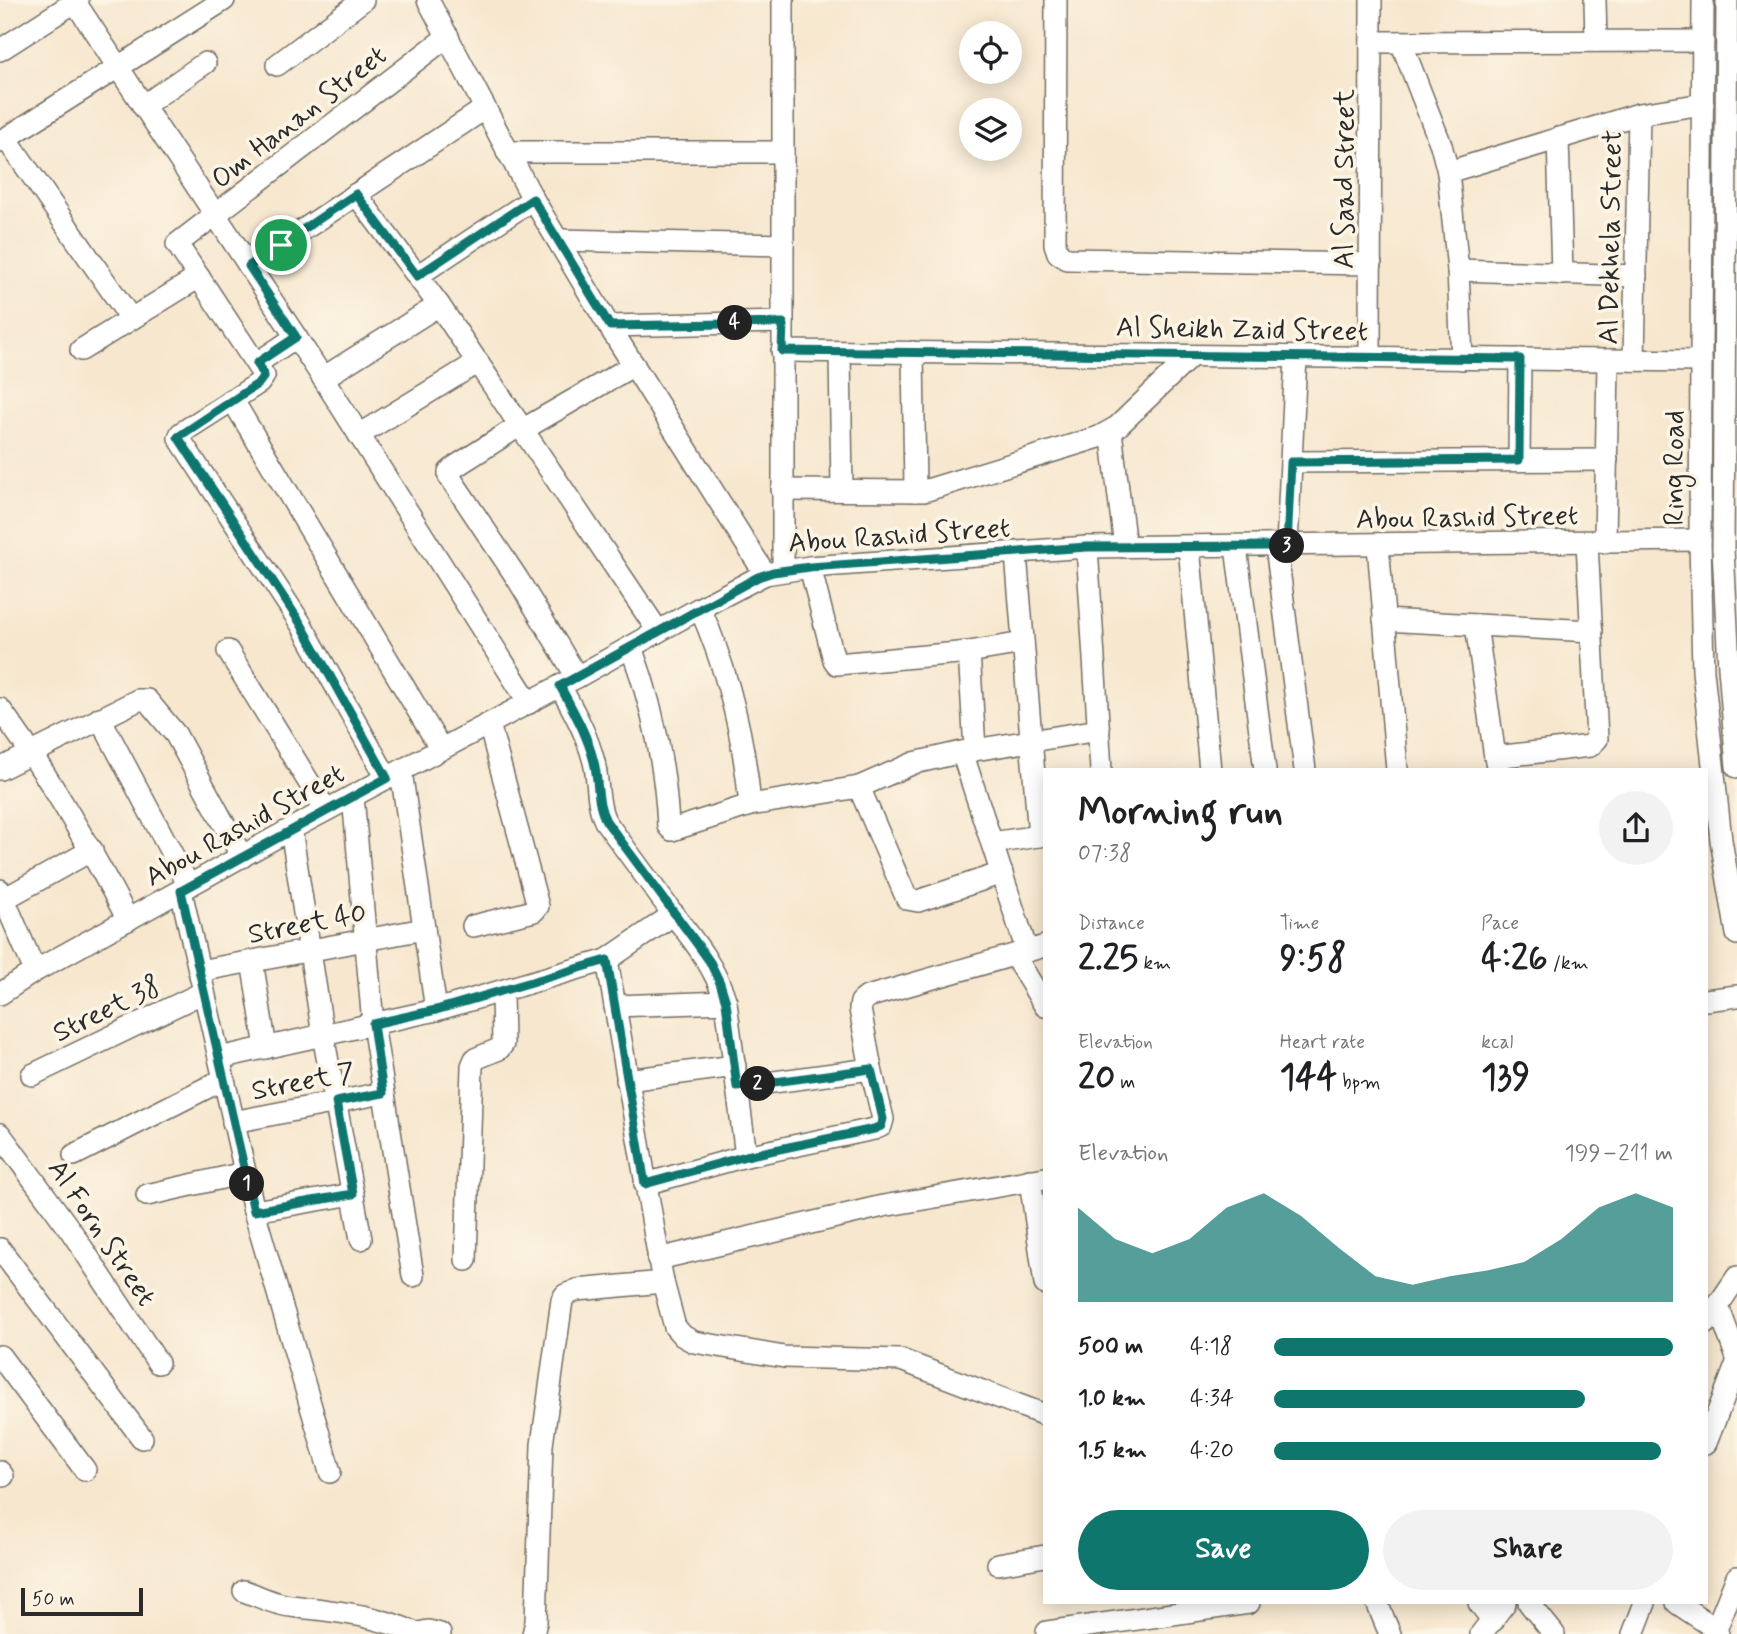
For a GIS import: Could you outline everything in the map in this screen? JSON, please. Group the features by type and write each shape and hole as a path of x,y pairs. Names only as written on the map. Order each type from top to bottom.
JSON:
{"street":[{"path":"131,319 3,140 224,0"},
{"path":"277,65 363,0"},
{"path":"428,0 533,199 634,365 774,572"},
{"path":"774,572 782,490 783,0"},
{"path":"1056,0 1055,231 1058,253 1068,259 1371,264"},
{"name":"Al Saad Street","path":"1370,358 1371,0"},
{"path":"1595,0 1596,41"},
{"name":"Ring Road","path":"1703,0 1700,540 1703,671 1721,839 1737,934"},
{"name":"Ring Road","path":"1727,0 1732,77 1729,667 1737,767"},
{"path":"0,50 76,1 323,377 529,703"},
{"name":"Om Hanan Street","path":"199,277 177,244 448,36"},
{"path":"1371,42 1703,41"},
{"path":"1401,42 1441,145 1448,172 1458,271 1462,359"},
{"path":"143,106 205,63"},
{"path":"1448,172 1639,114 1703,104"},
{"path":"249,266 484,110"},
{"name":"Al Dekhela Street","path":"1634,360 1639,114"},
{"path":"1558,138 1562,274"},
{"path":"507,152 783,152"},
{"path":"356,194 439,305 658,631"},
{"path":"417,276 533,199"},
{"path":"558,240 783,245"},
{"path":"1458,271 1636,276"},
{"path":"81,350 199,277 263,372 263,379 181,433 179,438 301,624 394,774 424,929 436,1010"},
{"path":"323,377 439,305"},
{"path":"610,326 783,323"},
{"path":"257,363 296,337"},
{"name":"Al Sheikh Zaid Street","path":"782,351 1701,361"},
{"path":"840,352 842,490"},
{"path":"913,352 915,491"},
{"path":"782,490 915,491 935,488 1111,431 1191,356"},
{"path":"1296,357 1291,462 1282,546 1305,768"},
{"path":"1519,460 1520,359"},
{"path":"1476,625 1497,764 1590,746 1595,742 1598,734 1592,631 1596,542 1606,460 1608,360"},
{"path":"359,435 478,362"},
{"path":"634,365 456,466 449,472 449,476 517,578 569,681 592,754 603,816 710,962 720,983 726,1002 746,1156"},
{"path":"232,399 441,749"},
{"path":"1111,431 1125,547"},
{"path":"1291,462 1606,460"},
{"name":"Abou Rashid Street","path":"0,993 291,829 529,703 700,608 774,572 810,567 1087,547 1700,540"},
{"path":"1378,545 1397,768"},
{"path":"1087,547 1101,768"},
{"path":"1189,547 1210,768"},
{"path":"1236,547 1265,768"},
{"path":"992,843 1042,835 1031,739 1016,554"},
{"path":"810,567 834,660 839,665 969,652 1023,643"},
{"path":"700,608 729,684 742,737 750,805"},
{"path":"1384,620 1592,631"},
{"path":"631,647 654,717 662,753 668,826 674,830 750,805 859,787 914,763 1031,739 1099,730"},
{"path":"228,651 326,810"},
{"path":"969,652 969,751 992,843 1043,999"},
{"path":"0,769 141,699 151,703 176,735 242,857"},
{"path":"0,709 32,751 92,850 128,920"},
{"path":"100,718 185,889 244,1173 330,1472"},
{"path":"473,926 534,911 538,906 489,724"},
{"path":"859,787 907,899 918,901 1002,873"},
{"path":"353,796 373,1024 413,1276"},
{"path":"291,829 323,1035 361,1239"},
{"path":"35,971 2,894 92,850"},
{"path":"74,1155 221,1069 266,1048 436,1010 607,960 674,914"},
{"name":"Street 40","path":"202,981 252,961 424,929"},
{"path":"645,1184 746,1156 881,1126 883,1119 860,1009 862,1002 867,997 1029,951"},
{"path":"607,960 658,1259 675,1327 683,1336 694,1342 785,1357 901,1360 1043,1414"},
{"path":"252,961 266,1048"},
{"name":"Street 38","path":"32,1075 202,981"},
{"path":"466,1260 472,1066 475,1059 499,1049 503,1044 502,992"},
{"path":"1708,1000 1737,996"},
{"path":"615,1006 726,1002"},
{"path":"628,1080 871,1069"},
{"name":"Street 7","path":"233,1122 383,1093"},
{"name":"Al Forn Street","path":"0,1134 71,1231 158,1363"},
{"path":"148,1195 244,1173"},
{"path":"658,1259 883,1206 1037,1179 1043,1258"},
{"path":"254,1211 353,1194"},
{"path":"0,1249 142,1438"},
{"path":"1708,1438 1737,1360 1712,1315 1737,1277"},
{"path":"533,1634 536,1622 542,1445 562,1300 565,1295 577,1290 663,1282"},
{"path":"0,1356 85,1470"},
{"path":"998,1564 1043,1556"},
{"path":"1678,1604 1716,1632 1737,1577"},
{"path":"244,1591 290,1606 348,1612 391,1622 414,1634 428,1631 440,1634"},
{"path":"1046,1632 1242,1604"},
{"path":"1377,1604 1390,1634"},
{"path":"1479,1604 1487,1627"},
{"path":"1487,1627 1504,1604"},
{"path":"1531,1604 1554,1634"},
{"path":"1633,1634 1645,1604"}],"route":[{"path":"356,194 417,276 533,199 610,326 783,323 782,351 1520,359 1519,460 1291,462 1287,546 1087,547 773,572 758,577 700,608 560,686 583,729 592,754 600,809 606,821 710,962 720,983 726,1002 737,1087 871,1069 883,1119 881,1126 746,1156 645,1184 607,960 502,992 373,1024 383,1093 336,1102 353,1194 254,1211 181,891 387,778 301,624 178,437 259,383 264,376 257,363 296,337 249,266 281,245 356,194"}]}
